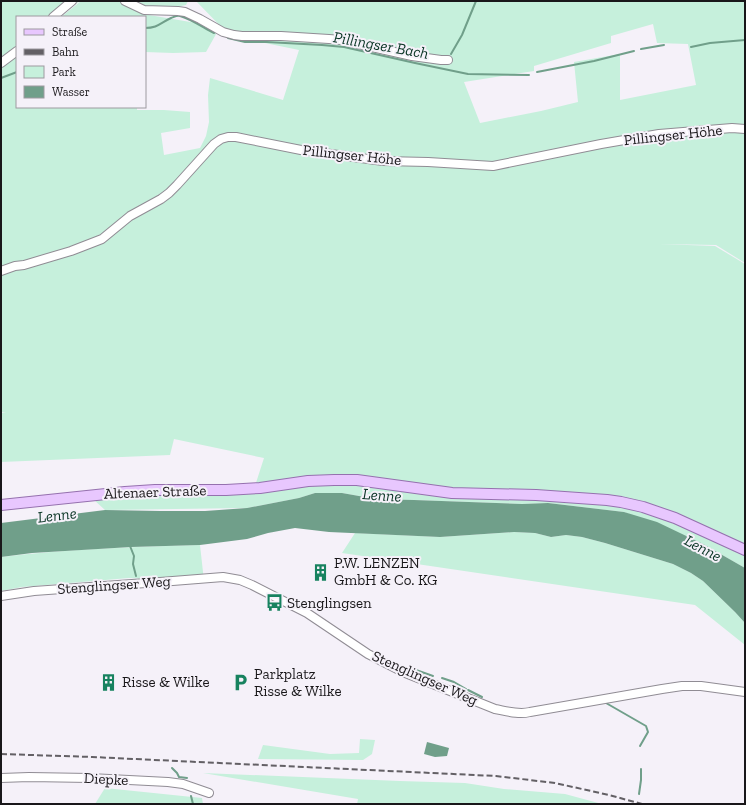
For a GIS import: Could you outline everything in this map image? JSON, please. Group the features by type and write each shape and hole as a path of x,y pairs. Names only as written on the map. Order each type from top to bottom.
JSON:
{"main road":[{"name":"Altenaer Straße","path":"1,504 125,492 155,490 226,490 260,488 308,481 358,480 452,493 536,495 614,501 643,507 675,518 745,550"}],"street":[{"path":"54,16 72,1"},
{"path":"125,1 144,10 185,12 223,32 234,35 341,40 412,56 448,60"},
{"path":"1,63 16,52"},
{"name":"Pillingser Höhe","path":"1,271 15,266 24,265 102,239 130,216 169,193 214,144 221,139 228,137 242,137 301,150 383,160 493,166 658,134 732,128 745,129"},
{"name":"Stenglingser Weg","path":"1,596 34,591 160,582 224,578 240,580 308,613 368,654 403,672 495,708 524,714 682,686 701,686 745,692"},
{"name":"Diepke","path":"1,778 82,778 168,782 183,784 209,794"}],"green space":[{"path":"1,1 80,1 59,16 16,16 16,47 9,54 1,58"},
{"path":"81,1 188,1 186,5 143,14 220,27 206,52 146,52 146,16 62,16"},
{"path":"196,1 745,1 745,127 661,135 745,130 745,263 716,245 659,244 715,246 745,264 745,568 703,544 624,512 548,503 522,504 376,499 342,493 315,493 299,498 247,508 105,510 93,499 132,495 253,492 264,458 174,439 170,455 1,462 1,413 6,412 1,412 1,67 16,57 16,108 137,108 137,110 190,112 190,128 161,133 164,155 200,148 206,136 209,122 208,95 210,78 283,100 299,50 230,36","holes":["653,24 657,43 688,44 696,85 620,100 620,54 574,62 578,102 480,123 464,82 534,71 534,66 611,43 611,36"]},
{"path":"514,532 535,533 551,537 566,535 582,537 673,564 703,581 745,623 745,645 695,605 342,553 355,533 440,537"},
{"path":"200,545 204,581 129,578 22,587 1,591 1,557 76,550"},
{"path":"360,739 375,740 372,754 363,760 258,759 263,745 330,754 359,753"},
{"path":"203,773 465,783 504,789 565,794 602,804 357,804 358,799"},
{"path":"105,788 202,798 203,804 95,804"}],"water":[{"name":"Lenne","path":"315,493 342,493 376,499 522,504 548,503 624,512 657,522 703,544 745,568 745,623 703,581 673,564 605,543 582,537 566,535 551,537 535,533 514,532 440,537 329,532 295,528 247,539 200,545 131,547 32,553 1,557 1,523 105,510 205,511 247,508 299,498"},
{"path":"427,742 449,748 447,756 435,757 424,754"}],"waterway":[{"path":"451,54 462,35 476,1"},
{"name":"Pillingser Bach","path":"146,28 156,26 171,18 179,16 193,21 214,33"},
{"name":"Pillingser Bach","path":"228,38 245,42 344,47 468,74 529,75"},
{"name":"Pillingser Bach","path":"691,47 710,43 745,40"},
{"name":"Pillingser Bach","path":"641,49 664,45"},
{"name":"Pillingser Bach","path":"537,72 594,61 634,51"},
{"name":"Pillingser Bach","path":"1,78 16,72"},
{"name":"Diepke","path":"130,546 134,556 133,564 136,576"},
{"path":"416,670 433,676"},
{"path":"442,678 454,682 466,689"},
{"path":"468,690 482,697"},
{"path":"606,703 646,726 648,732 640,746"},
{"name":"Diepke","path":"172,768 179,777 187,778"},
{"path":"639,794 641,769"},
{"name":"Diepke","path":"191,796 193,804"}],"railway":[{"path":"1,754 496,776 555,783 642,804"}],"place":[{"name":"P.W. LENZEN GmbH & Co. KG","path":"321,572"},
{"name":"Stenglingsen","path":"274,603"},
{"name":"Risse & Wilke","path":"109,682"},
{"name":"Parkplatz Risse & Wilke","path":"241,683"}]}
